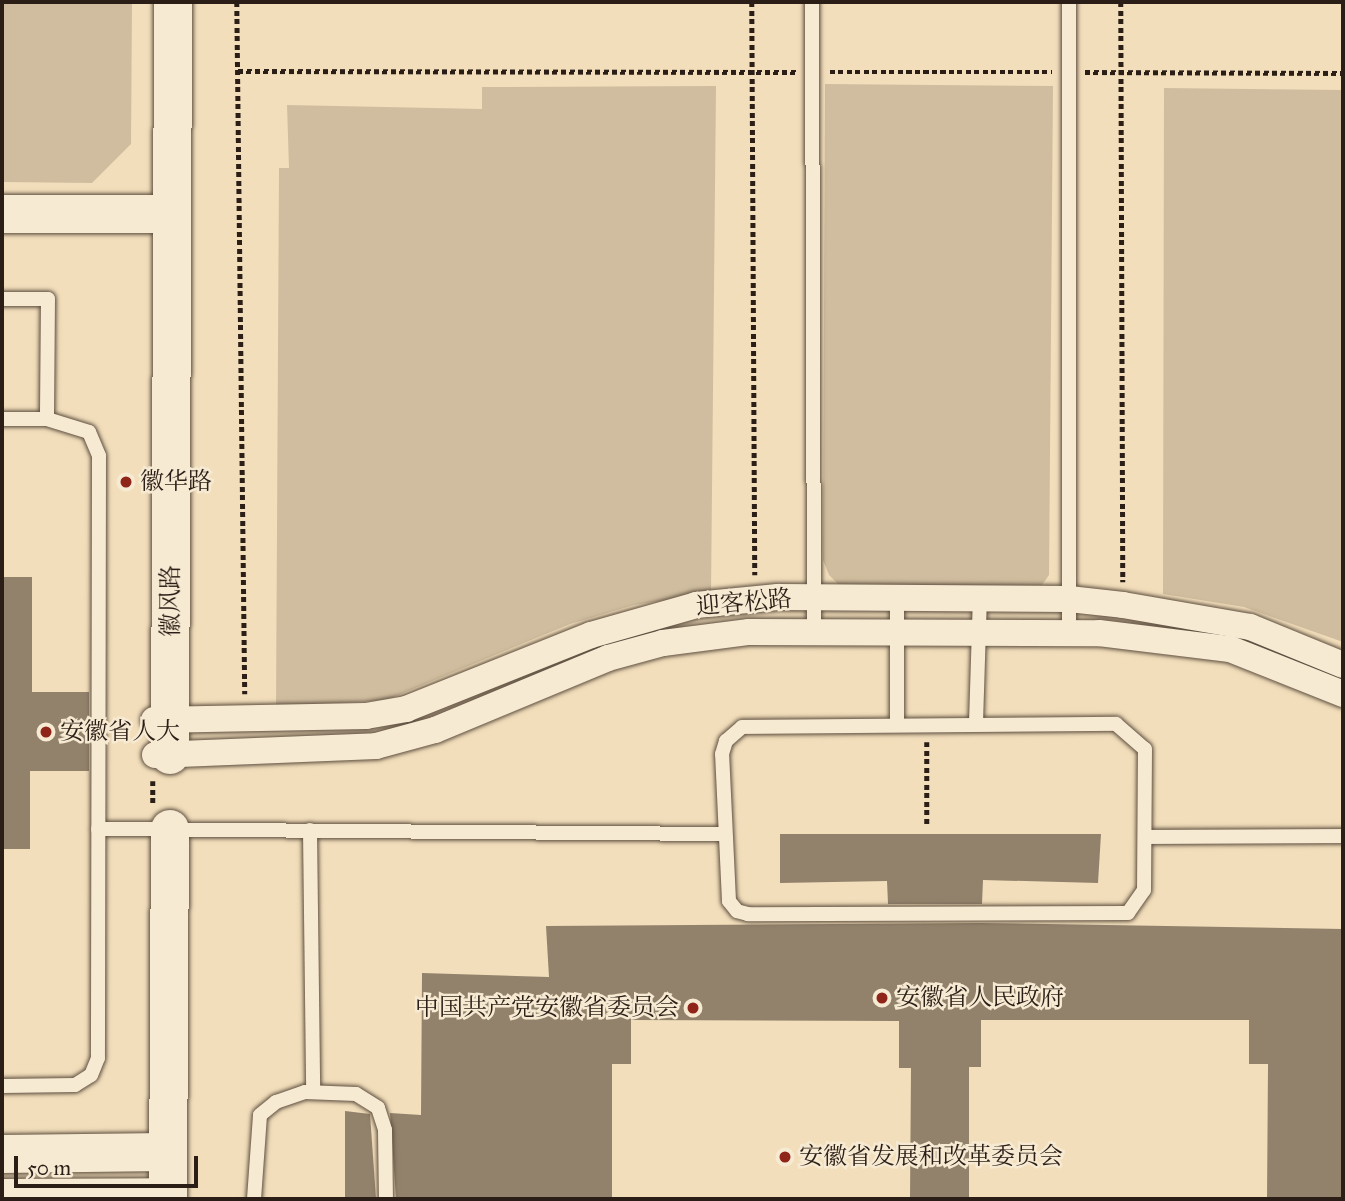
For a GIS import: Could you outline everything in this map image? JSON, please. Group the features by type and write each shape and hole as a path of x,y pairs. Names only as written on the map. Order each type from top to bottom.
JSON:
{"street":[{"name":"徽风路","path":"153,2 163,215"},
{"name":"徽风路","path":"162,737 163,215 173,2"},
{"path":"2,214 163,215"},
{"name":"迎客松路","path":"162,737 246,719 366,716 406,709 592,635 696,605 755,600 1069,599 1123,605 1250,627 1343,665"},
{"name":"迎客松路","path":"162,737 376,746 435,730 608,658 663,643 749,632 1069,633 1230,649 1343,694"},
{"path":"2,1198 161,1198 162,829"},
{"path":"2,1154 160,1152"}],"lane":[{"path":"811,2 814,633"},
{"path":"1069,2 1069,633"},
{"path":"2,299 48,299 47,419"},
{"path":"2,419 66,421 89,432 99,456 96,1066 75,1085 2,1086"},
{"path":"897,598 897,724"},
{"path":"976,723 980,598"},
{"path":"927,723 1107,723 1128,729 1145,749 1147,837 1144,890 1129,914 748,914 733,907 725,888 722,750 737,730 751,724 927,723"},
{"path":"98,829 724,834"},
{"path":"310,830 313,1092"},
{"path":"1147,837 1343,836"},
{"path":"254,1199 260,1115 288,1096 313,1092 356,1094 378,1108 385,1130 386,1199"}],"path":[{"path":"237,2 246,719"},
{"path":"752,2 755,600"},
{"path":"1121,2 1123,605"},
{"path":"927,723 927,824"},
{"path":"162,737 162,829"}],"shaded area":[{"path":"2,2 132,2 131,144 92,183 2,182"},
{"path":"825,84 1053,86 1049,575 1042,585 840,586 829,575 823,560"},
{"path":"716,86 711,593 634,605 570,624 386,700 276,707 279,168 289,168 287,105 482,109 482,87"},
{"path":"1164,88 1343,90 1343,642 1244,607 1163,594"}],"building":[{"name":"安徽省人大","path":"2,577 32,577 32,692 89,692 89,771 30,771 30,849 2,849"},
{"path":"780,834 1101,834 1098,883 983,880 982,904 888,904 887,881 780,883"},
{"name":"安徽省人民政府","path":"981,923 1343,929 1343,1199 1267,1199 1268,1064 1249,1064 1249,1020 981,1020 981,1067 969,1067 969,1199 910,1199 911,1068 899,1068 899,1021 631,1020 631,1064 612,1064 612,1199 396,1199 390,1113 421,1115 422,973 549,977 546,926"},
{"path":"345,1111 370,1114 376,1199 345,1199"}],"place":[{"name":"徽华路","path":"126,482"},
{"name":"安徽省人大","path":"46,732"},
{"name":"安徽省人民政府","path":"882,998"},
{"name":"中国共产党安徽省委员会","path":"693,1008"},
{"name":"安徽省发展和改革委员会","path":"785,1157"}]}
